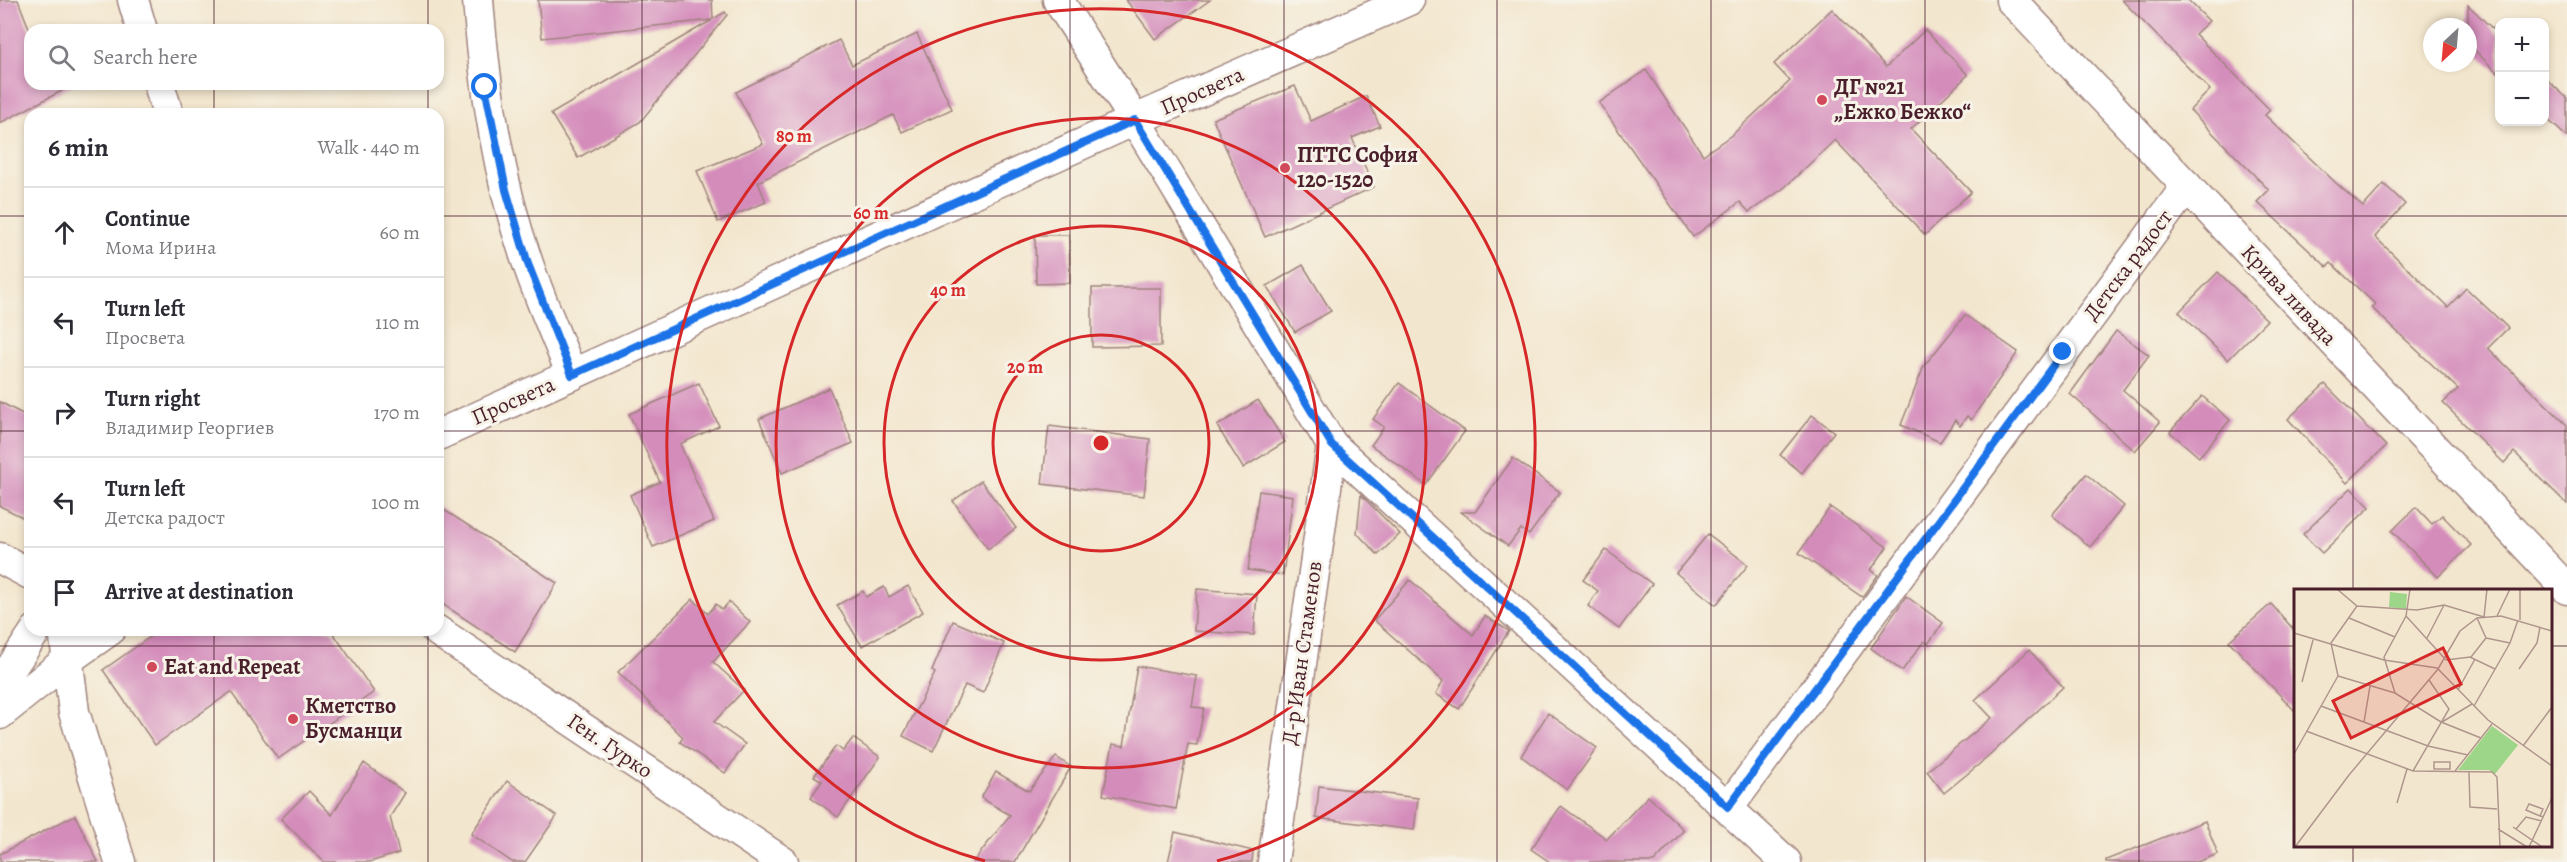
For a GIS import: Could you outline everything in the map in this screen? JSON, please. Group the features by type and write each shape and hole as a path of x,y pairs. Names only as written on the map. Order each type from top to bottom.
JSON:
{"street":[{"path":"132,0 140,24"},
{"path":"478,0 485,87 506,190 528,264 572,375"},
{"path":"1058,0 1135,120 1332,445 1786,862"},
{"name":"Просвета","path":"444,432 1135,120 1409,0"},
{"name":"Крива ливада","path":"2011,0 2567,589"},
{"path":"161,90 166,108"},
{"name":"Детска радост","path":"1728,807 2187,186"},
{"name":"Д-р Иван Стаменов","path":"1273,862 1332,445"},
{"path":"0,558 24,571"},
{"name":"Ген. Гурко","path":"444,635 783,862"},
{"path":"0,686 32,636"},
{"path":"64,636 66,661 75,712 120,862"},
{"path":"0,714 66,661 101,636"}],"building":[{"path":"0,0 18,0 27,24 24,24 24,90 63,90 29,108 24,108 24,111 0,123"},
{"path":"538,0 712,0 713,19 725,12 727,15 640,122 578,158 551,114 712,20 542,38"},
{"path":"1126,0 1210,0 1155,39"},
{"path":"2122,0 2188,0 2209,21 2195,34 2270,110 2265,115 2336,183 2363,207 2384,184 2405,204 2375,237 2448,307 2466,288 2508,328 2488,348 2567,425 2567,504 2514,452 2504,463 2443,403 2458,389 2371,307 2375,304 2331,263 2327,267 2257,202 2269,190 2190,110 2210,90"},
{"path":"2468,5 2495,31 2495,70 2477,53 2477,18 2468,18"},
{"path":"1832,9 1886,67 1925,30 1968,75 1911,129 1971,192 1925,235 1835,140 1784,188 1749,212 1740,202 1693,237 1599,103 1646,70 1703,155 1733,134 1790,81 1774,64"},
{"path":"917,34 952,109 902,132 893,115 758,182 766,202 718,222 697,171 763,144 736,92 839,40 852,65"},
{"path":"2549,82 2567,98 2567,137 2549,121"},
{"path":"1295,86 1311,121 1366,96 1380,126 1352,138 1374,187 1265,237 1213,119"},
{"path":"1035,235 1069,235 1070,283 1036,284"},
{"path":"1303,265 1331,311 1295,332 1267,286"},
{"path":"2218,272 2267,320 2228,360 2179,312"},
{"path":"1092,288 1161,288 1161,346 1092,347"},
{"path":"1965,315 2018,352 1971,420 1967,416 1960,426 1955,420 1940,442 1901,425 1924,366"},
{"path":"2116,331 2149,355 2123,390 2160,422 2135,451 2070,394"},
{"path":"699,383 719,426 680,444 714,521 653,547 630,495 660,482 629,414"},
{"path":"1399,383 1465,431 1426,485 1371,445 1384,427 1373,419"},
{"path":"2325,384 2386,446 2347,483 2288,419"},
{"path":"829,388 853,443 782,473 759,419"},
{"path":"2202,396 2230,420 2199,457 2170,432"},
{"path":"1258,400 1285,442 1243,468 1217,426"},
{"path":"0,402 24,415 24,518 0,506"},
{"path":"1812,415 1834,432 1802,473 1780,455"},
{"path":"1049,426 1150,439 1144,496 1042,484"},
{"path":"1513,458 1560,492 1529,535 1521,529 1508,546 1461,512 1475,512"},
{"path":"2086,474 2124,506 2090,547 2052,515"},
{"path":"981,481 1016,528 988,549 953,501"},
{"path":"2351,488 2370,507 2322,553 2303,534"},
{"path":"1259,491 1293,496 1283,575 1248,570"},
{"path":"1361,495 1400,534 1378,555 1357,533"},
{"path":"1830,507 1887,547 1871,570 1878,575 1862,597 1799,553"},
{"path":"2416,507 2432,524 2442,515 2471,545 2438,577 2392,531"},
{"path":"444,510 557,583 515,652 444,605"},
{"path":"1708,534 1748,565 1716,605 1676,573"},
{"path":"1606,550 1652,584 1619,629 1588,606 1598,591 1583,580"},
{"path":"1410,580 1473,635 1485,616 1509,631 1459,709 1436,694 1443,681 1374,620"},
{"path":"908,586 923,612 862,646 837,605 863,591 866,597 884,587 889,597"},
{"path":"1197,589 1257,594 1254,635 1194,631"},
{"path":"1906,596 1943,623 1928,644 1924,641 1902,671 1871,648"},
{"path":"693,599 708,614 716,604 722,610 729,602 750,622 713,662 744,690 714,722 745,744 725,773 680,742 683,737 618,672"},
{"path":"2271,604 2294,630 2294,710 2229,641"},
{"path":"953,621 1004,643 983,693 965,685 933,751 903,736 935,673 932,671"},
{"name":"Кметство Бусманци","path":"151,636 335,636 374,692 278,759 231,692 155,745 103,670"},
{"path":"2029,650 2063,687 1988,757 1944,793 1927,771 1992,718 1975,700"},
{"path":"1137,666 1197,676 1192,707 1204,708 1197,745 1188,744 1176,809 1103,795 1113,744 1124,746"},
{"path":"1548,713 1597,748 1567,790 1521,756"},
{"path":"853,738 880,757 838,817 811,797 822,781 814,776 836,746 843,751"},
{"path":"1056,757 1071,767 1015,862 973,862 1010,815 981,798 996,772 1029,791"},
{"path":"364,763 405,793 390,817 399,853 370,862 324,862 281,819 309,791 332,815"},
{"path":"507,781 557,816 525,862 512,862 471,834"},
{"path":"1319,786 1418,798 1414,830 1316,818"},
{"path":"1648,796 1684,830 1654,862 1550,862 1531,849 1561,806 1607,839"},
{"path":"75,815 98,862 0,862 0,854"},
{"path":"2205,821 2218,854 2197,862 2106,862 2106,860"},
{"path":"1175,832 1253,851 1252,862 1168,862"}],"place":[{"name":"ДГ №21 „Ежко Бежко“","path":"1822,100"},
{"name":"ПТТС София 120-1520","path":"1285,168"},
{"name":"Eat and Repeat","path":"152,667"},
{"name":"Кметство Бусманци","path":"293,719"}],"route":[{"path":"485,87 506,190 528,264 572,375 1135,120 1332,445 1728,807 2063,352"}]}
